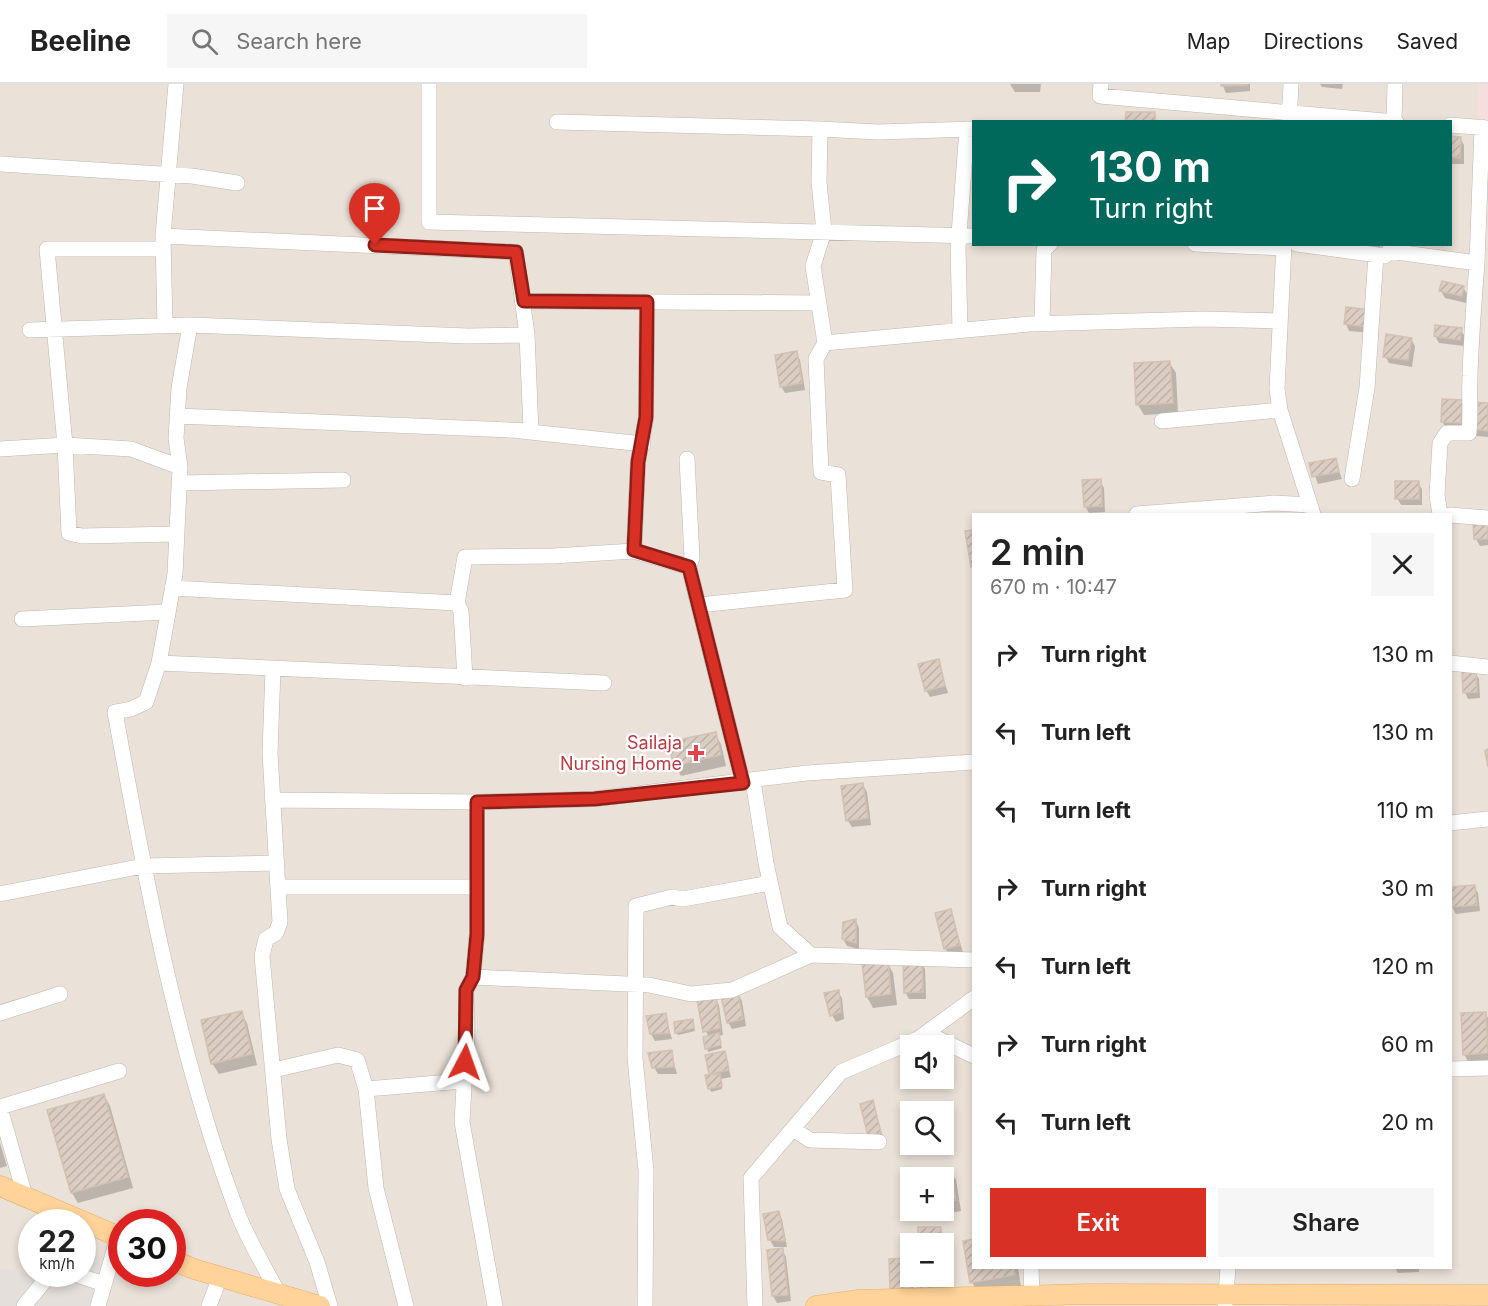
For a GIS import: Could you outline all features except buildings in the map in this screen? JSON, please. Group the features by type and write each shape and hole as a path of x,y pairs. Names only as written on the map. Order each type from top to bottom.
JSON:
{"main road":[{"path":"0,1186 108,1232"},
{"path":"186,1265 320,1306"},
{"path":"816,1306 858,1300 945,1302 1032,1295 1225,1300 1488,1295"}],"street":[{"path":"165,326 163,242 176,84"},
{"path":"429,84 429,222 966,236"},
{"path":"1101,84 1100,96 1289,118 1360,120"},
{"path":"1289,118 1290,84"},
{"path":"1395,84 1395,120"},
{"path":"557,122 858,132 970,129 960,330"},
{"path":"1438,513 1440,443 1448,433 1469,433 1472,407 1469,395 1471,341 1481,261 1485,128 1452,125"},
{"path":"699,605 846,590 838,475 820,472 816,359 825,343 813,266 824,231 819,182 820,129"},
{"path":"0,164 168,174 237,183"},
{"path":"177,534 82,536 69,533 56,329 46,249 163,242 516,252 527,335 531,431 178,416"},
{"path":"1042,323 1044,250 1048,246"},
{"path":"1149,513 1274,503 1311,510 1280,410 1278,389 1288,246 1384,250 1481,261"},
{"path":"1352,478 1367,388 1384,250"},
{"path":"524,301 819,303"},
{"path":"634,550 638,462 643,444 647,408 647,302"},
{"path":"825,343 1042,323 1203,319 1281,321"},
{"path":"30,330 190,326 468,336 527,335"},
{"path":"190,326 179,388 176,438 180,467 177,534 172,588 159,663 146,702 131,709 115,712 143,866 207,1121 239,1216 279,1295"},
{"path":"1162,421 1280,410"},
{"path":"494,430 643,444"},
{"path":"0,449 65,445 131,449 180,467"},
{"path":"687,459 692,558 689,567 748,782 780,927 811,955"},
{"path":"179,483 343,480"},
{"path":"1452,515 1488,518"},
{"path":"465,678 461,611 457,603 465,557 553,556 634,550 689,567"},
{"path":"172,588 457,603"},
{"path":"22,619 167,612"},
{"path":"159,663 604,683"},
{"path":"1452,663 1488,667"},
{"path":"273,669 270,753 280,922 276,933 266,939 262,956 287,1189 317,1262 330,1306"},
{"path":"274,800 477,802 594,799 807,773 972,762"},
{"path":"477,802 477,934 473,977 466,990 467,1034 462,1122 495,1306"},
{"path":"1452,823 1488,819"},
{"path":"0,894 143,866 278,863"},
{"path":"645,1306 646,1171 635,1058 636,906 672,897 684,899 770,883"},
{"path":"278,887 476,887"},
{"path":"473,977 636,984 691,994 732,990 811,955 972,960"},
{"path":"0,1013 60,994"},
{"path":"755,1306 751,1178 841,1072 918,1039 972,1000"},
{"path":"926,1033 972,1055"},
{"path":"273,1070 338,1055 357,1060 366,1089 376,1188 406,1306"},
{"path":"1452,1069 1488,1068"},
{"path":"25,1197 0,1107 119,1071"},
{"path":"366,1089 463,1081"},
{"path":"793,1129 810,1140 879,1142"},
{"path":"1031,1269 1032,1295"},
{"path":"1225,1300 1228,1269"},
{"path":"98,1306 108,1272"},
{"path":"208,1306 220,1277"},
{"path":"96,1281 104,1284"},
{"path":"24,1306 39,1287"}],"shaded area":[{"path":"0,84 1488,84 1488,1306 0,1306"},
{"path":"1478,84 1488,84 1488,120 1477,120"},
{"path":"96,1256 104,1260 92,1306 0,1306 0,1268 18,1271 18,1287 96,1287"}],"place":[{"name":"Sailaja Nursing Home","path":"696,753"}],"route":[{"path":"375,245 516,252 524,301 647,302 646,417 638,462 634,550 689,567 743,783 594,799 477,802 477,934 473,977 466,990 465,1062"}]}
